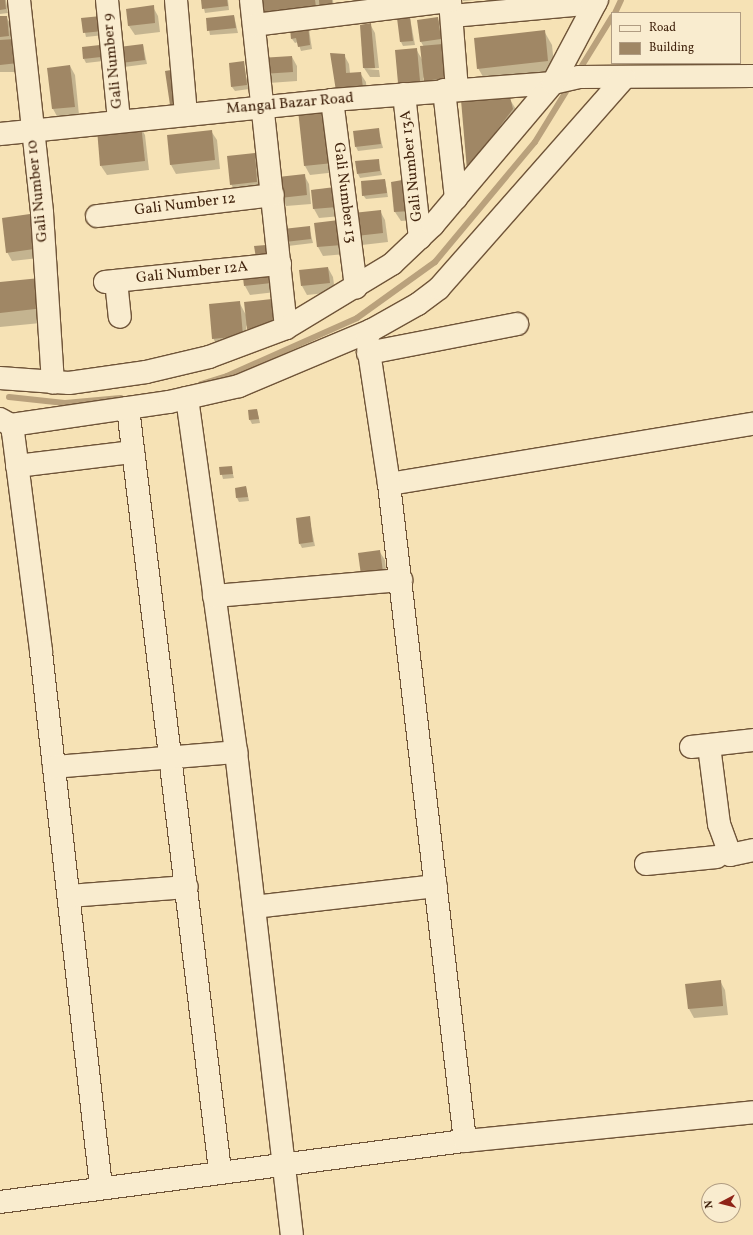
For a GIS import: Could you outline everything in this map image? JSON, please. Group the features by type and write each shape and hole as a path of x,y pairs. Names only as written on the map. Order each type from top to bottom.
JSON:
{"street":[{"name":"Gali Number 10","path":"19,0 42,212 53,383"},
{"name":"Gali Number 9","path":"106,0 119,121"},
{"path":"176,0 186,114"},
{"path":"251,0 286,328"},
{"path":"0,378 53,383 102,379 174,366 209,357 286,328 356,287 392,264 420,238 456,198 553,83 596,1 451,6 254,25"},
{"path":"451,6 450,90 456,198"},
{"name":"Mangal Bazar Road","path":"0,134 332,100 553,83 579,77 614,78 753,76"},
{"path":"101,1187 54,767 17,466 5,422 128,408 187,398 239,386 370,331 418,304 439,288 614,78"},
{"name":"Gali Number 13A","path":"404,94 420,238"},
{"name":"Gali Number 13","path":"332,100 356,287"},
{"name":"Gali Number 12","path":"97,216 273,195"},
{"name":"Gali Number 12A","path":"120,317 110,281 280,264"},
{"path":"368,353 517,324"},
{"path":"370,331 368,339 368,353 389,484 465,1141"},
{"path":"187,398 236,752 282,1163 292,1235"},
{"path":"128,408 187,887 220,1171"},
{"path":"389,484 753,424"},
{"path":"17,466 133,452"},
{"path":"214,596 400,580"},
{"path":"753,740 700,747 719,824 730,855 753,850"},
{"path":"54,767 236,752"},
{"path":"646,864 717,857"},
{"path":"254,908 436,886"},
{"path":"69,896 187,887"},
{"path":"0,1202 220,1171 465,1141 753,1112"}],"building":[{"path":"0,0 5,0 6,9 0,10"},
{"path":"201,0 227,0 228,6 202,9"},
{"path":"259,0 315,0 317,14 262,21"},
{"path":"319,0 332,0 333,12 320,13"},
{"path":"154,5 155,23 128,26 126,9"},
{"path":"234,15 236,28 207,31 206,18"},
{"path":"0,16 7,16 9,36 0,37"},
{"path":"101,16 103,31 83,33 81,18"},
{"path":"410,17 413,41 400,42 397,18"},
{"path":"438,17 441,39 420,42 417,20"},
{"path":"371,23 375,68 363,68 360,25"},
{"path":"308,25 310,45 298,47 296,38 291,39 290,28"},
{"path":"545,30 548,61 477,69 474,38"},
{"path":"15,39 18,63 0,65 0,40"},
{"path":"109,44 110,56 83,59 82,47"},
{"path":"143,44 145,60 121,63 119,47"},
{"path":"443,44 447,78 424,81 420,46"},
{"path":"417,48 420,81 398,83 395,50"},
{"path":"330,53 345,54 346,73 361,72 363,88 336,91"},
{"path":"292,56 293,72 262,74 260,58"},
{"path":"244,61 247,85 231,87 229,63"},
{"path":"70,65 75,107 52,109 47,68"},
{"path":"177,69 182,103 170,105 165,71"},
{"path":"510,97 513,109 467,170 461,100"},
{"path":"326,106 333,163 304,166 298,110"},
{"path":"141,124 145,161 100,166 97,129"},
{"path":"379,128 381,144 355,147 353,131"},
{"path":"212,130 215,160 170,165 167,135"},
{"path":"255,153 257,182 230,185 227,156"},
{"path":"379,159 380,171 357,174 355,161"},
{"path":"305,174 307,195 280,198 278,177"},
{"path":"385,179 387,193 362,196 361,181"},
{"path":"408,179 411,211 394,212 391,182"},
{"path":"335,187 337,207 313,209 311,190"},
{"path":"381,210 383,233 356,236 353,213"},
{"path":"30,214 34,249 6,253 2,218"},
{"path":"339,220 342,245 317,247 314,223"},
{"path":"310,226 311,239 285,242 283,229"},
{"path":"266,245 267,257 256,258 254,246"},
{"path":"269,266 271,283 244,286 242,269"},
{"path":"328,267 330,283 301,286 299,270"},
{"path":"40,278 44,308 0,313 0,282"},
{"path":"272,299 275,326 247,329 244,302"},
{"path":"240,301 243,336 212,339 209,304"},
{"path":"257,409 259,419 249,420 248,410"},
{"path":"232,466 233,474 220,475 219,467"},
{"path":"246,486 248,497 236,498 235,488"},
{"path":"310,516 313,542 299,544 296,518"},
{"path":"380,550 383,572 361,575 358,553"},
{"path":"721,980 723,1006 688,1009 685,984"}],"waterway":[{"path":"615,12 621,0"},
{"path":"578,72 611,19"},
{"path":"201,384 227,376 357,318 435,262 535,142 570,85"},
{"path":"9,397 65,403 121,398"}]}
